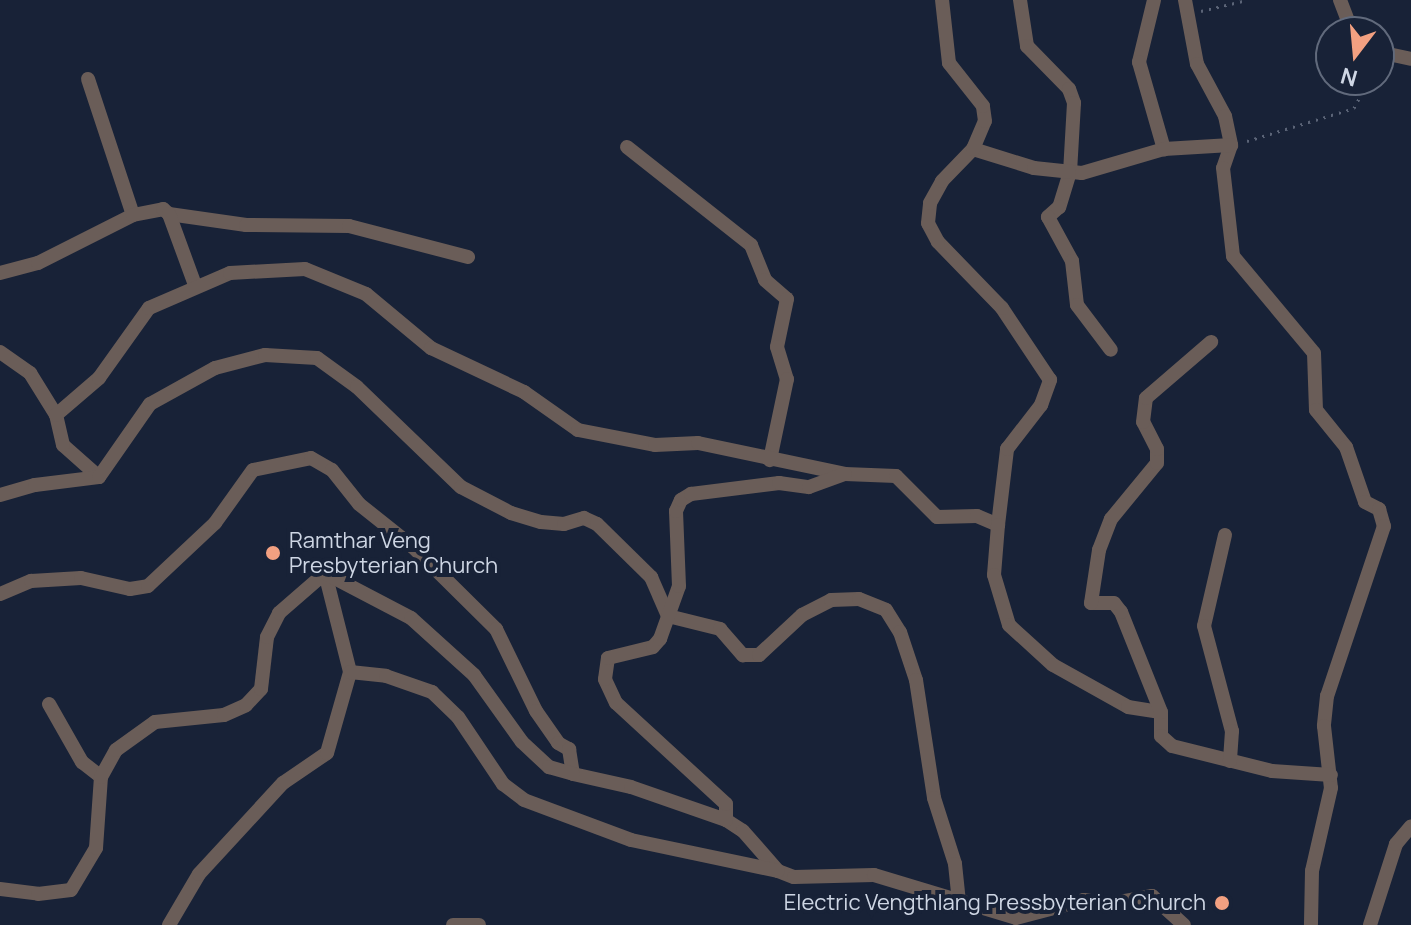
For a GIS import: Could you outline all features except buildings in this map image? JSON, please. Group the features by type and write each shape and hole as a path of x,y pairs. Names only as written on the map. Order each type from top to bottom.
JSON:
{"street":[{"path":"942,0 949,63 983,106 985,121 973,149 942,181 930,203 928,223 938,242 1002,308 1050,380 1041,405 1007,449 994,575 1009,625 1088,688 1128,707 1161,712"},
{"path":"1020,0 1027,46 1069,89 1074,103 1070,172 1059,207 1048,217 1072,261 1077,305 1111,350"},
{"path":"1154,0 1139,62 1164,149"},
{"path":"1186,6 1197,64 1225,116 1231,145 1223,168 1233,256 1314,353 1316,410 1346,447 1365,502 1379,509 1384,526 1327,696 1324,726 1331,775 1312,871 1311,925"},
{"path":"88,79 133,215"},
{"path":"973,149 1034,168 1070,172 1107,169 1164,149 1231,145"},
{"path":"627,147 751,245 765,280 787,299 777,347 787,379 770,460"},
{"path":"0,273 38,263 133,215 163,209 169,214 195,285"},
{"path":"169,214 246,225 349,226 468,257"},
{"path":"56,415 99,378 149,308 195,285 230,273 305,269 366,294 431,348 524,392 578,430 655,445 698,443 845,474 896,476 937,517 977,516 998,525"},
{"path":"1211,342 1146,398 1143,422 1157,449 1157,463 1111,519 1099,550 1091,603 1114,603 1121,612 1161,712 1163,741 1230,761 1307,777 1331,775"},
{"path":"0,352 30,373 56,415 63,445 99,477"},
{"path":"0,495 35,485 99,477 150,404 215,368 265,355 317,358 357,387 461,487 511,513 541,522 564,524 584,518 597,524 651,577 668,616"},
{"path":"0,594 31,581 81,578 130,589 148,586 215,523 253,470 311,458 332,470 359,504 413,547 496,629 536,711 558,743 569,749 573,774"},
{"path":"726,820 726,804 626,714 605,679 608,658 657,644 679,586 676,511 681,500 779,483 809,487 845,474"},
{"path":"1225,535 1204,626 1232,731 1230,761"},
{"path":"169,925 199,874 283,783 327,753 350,672 325,573"},
{"path":"325,573 411,618 474,675 522,742 549,767 631,787 726,820 743,831 778,871"},
{"path":"0,889 60,894 81,880 99,837 101,777 116,750 155,722 224,715 252,700 261,689 267,637 279,613 325,573"},
{"path":"668,616 720,629 735,650 752,657 824,603 859,599 886,610 900,632 916,680 934,798 955,864 959,902"},
{"path":"350,672 386,676 432,692 458,717 503,784 524,800 631,840 794,877 874,875 1016,918 1084,900 1109,904 1152,896 1184,925"},
{"path":"49,704 82,762 101,777"},
{"path":"1370,925 1384,874 1411,826"},
{"path":"453,925 479,925"}],"path":[{"path":"1186,6 1247,0"},
{"path":"1231,145 1354,108 1360,96"}],"place":[{"name":"Ramthar Veng Presbyterian Church","path":"273,553"},
{"name":"Electric Vengthlang Pressbyterian Church","path":"1222,903"}]}
